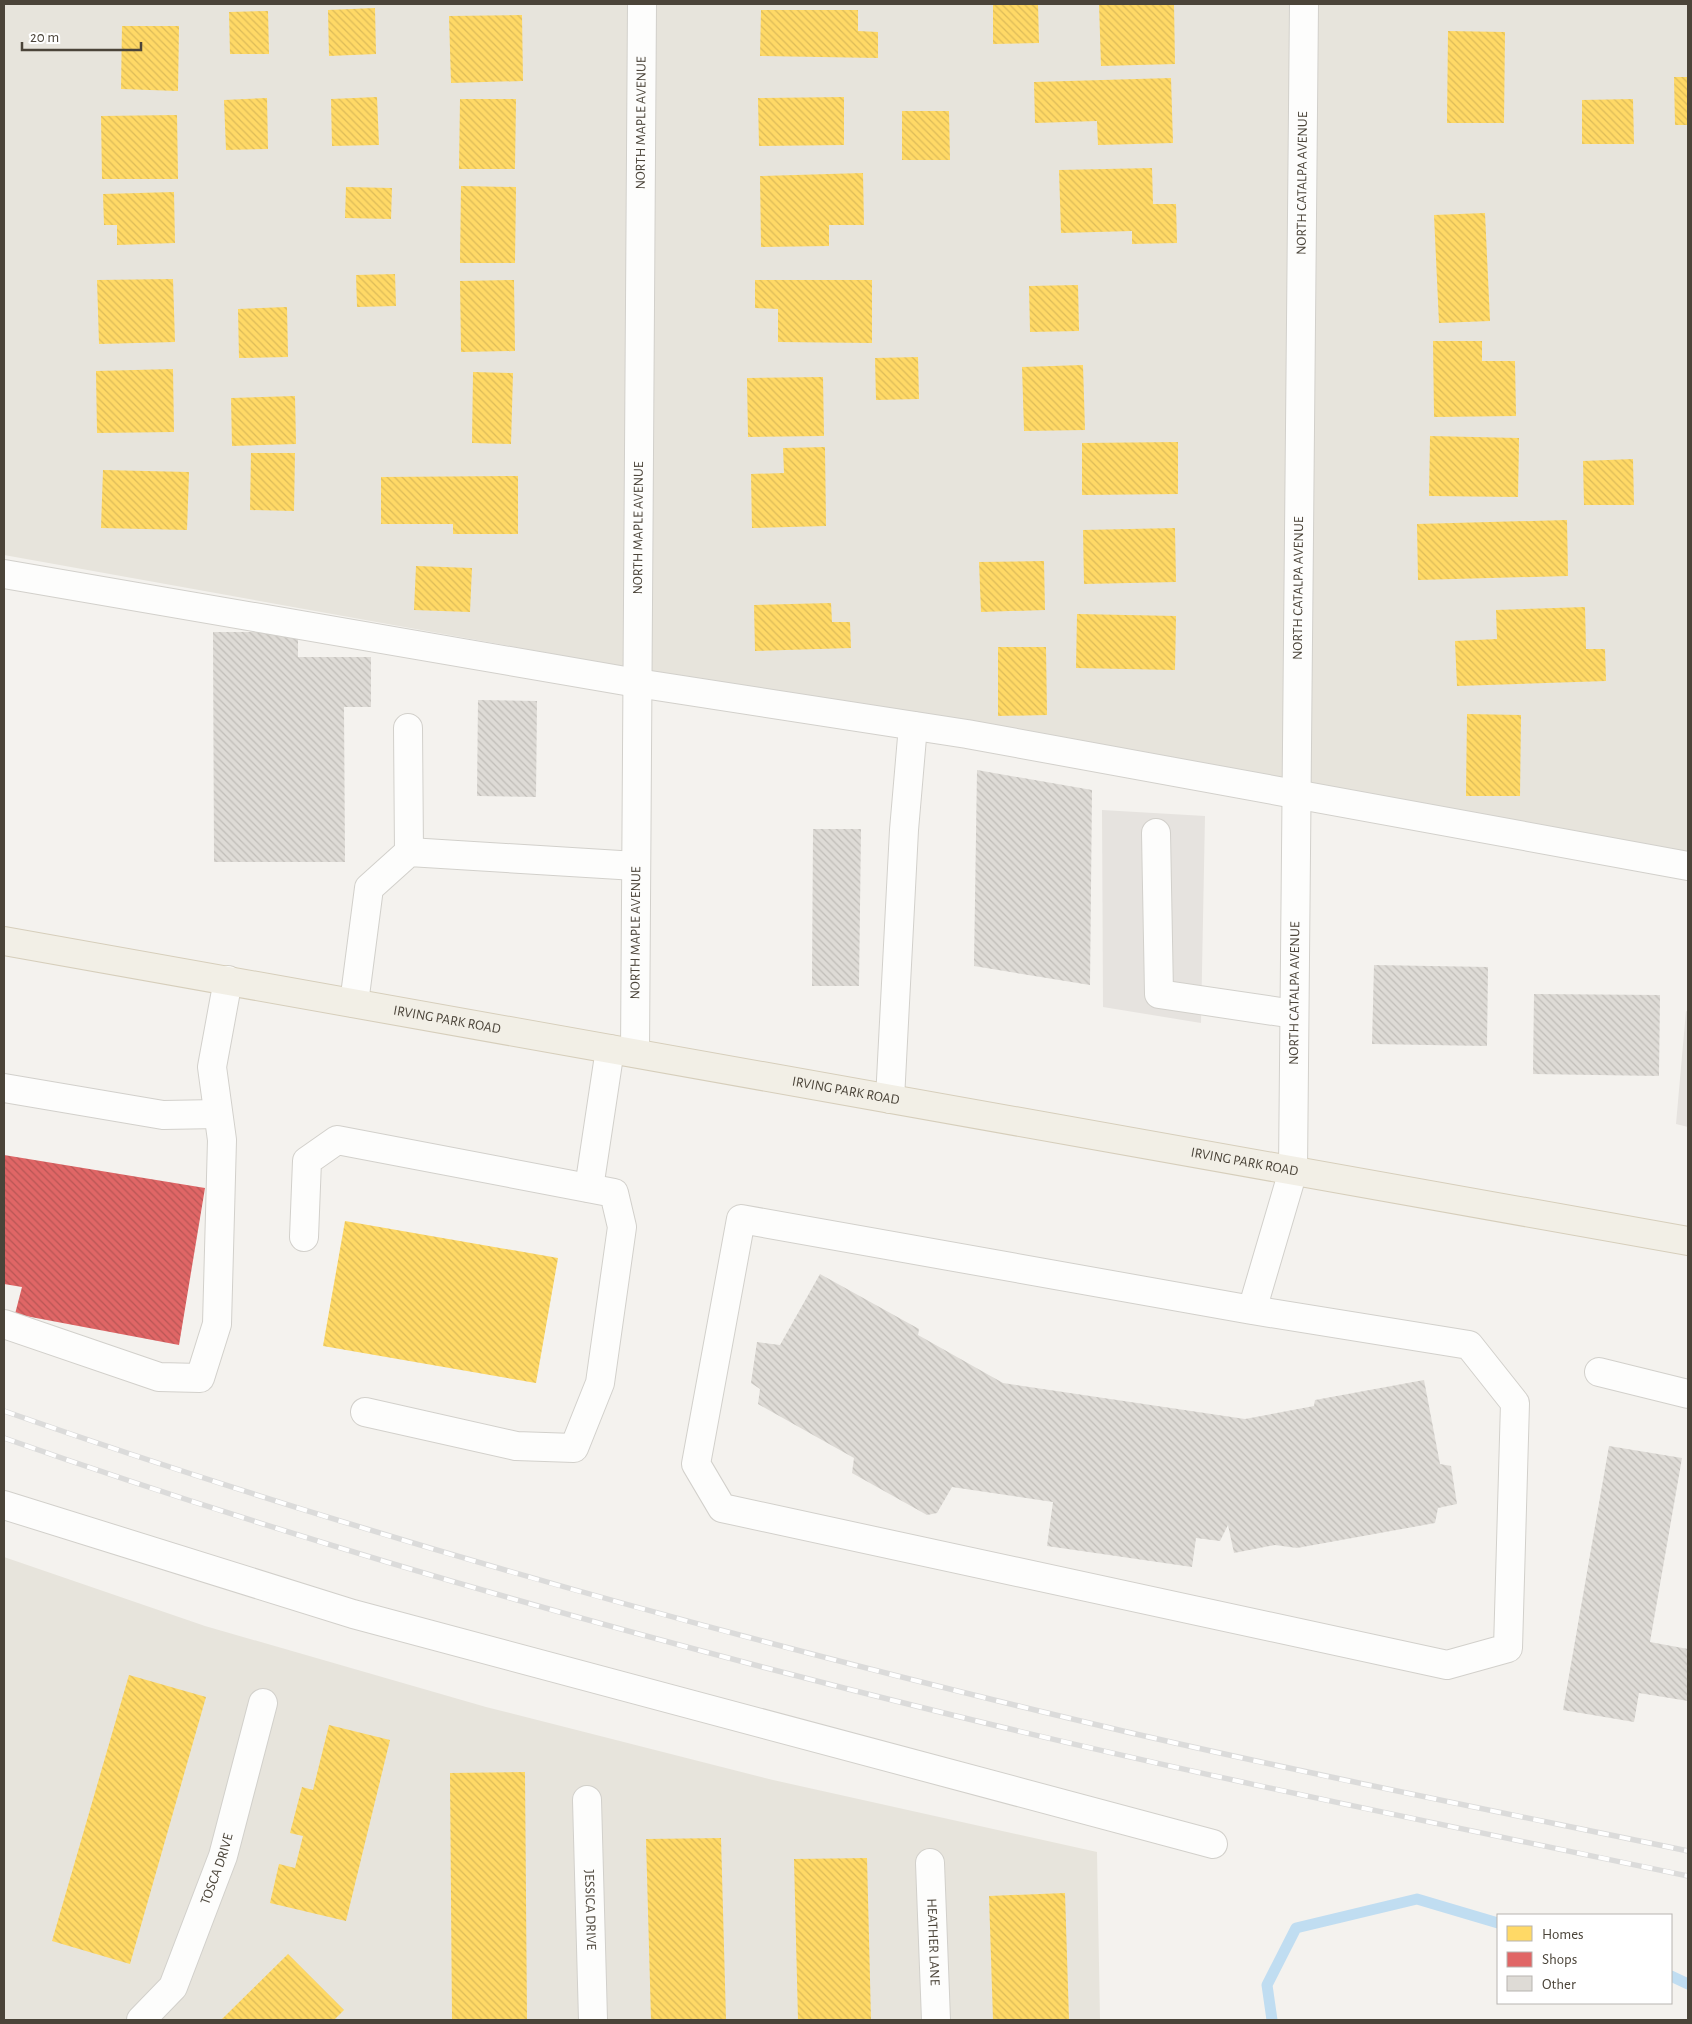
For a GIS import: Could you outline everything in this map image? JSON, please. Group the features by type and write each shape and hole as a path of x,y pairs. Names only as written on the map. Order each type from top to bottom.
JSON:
{"main road":[{"name":"IRVING PARK ROAD","path":"4,941 1688,1241"}],"street":[{"name":"NORTH MAPLE AVENUE","path":"589,1188 622,1051 636,866 642,4"},
{"name":"NORTH CATALPA AVENUE","path":"1252,1310 1293,1171 1304,4"},
{"path":"4,574 637,683 914,726 1688,866"},
{"path":"890,1099 904,830 914,726"},
{"path":"408,728 409,852"},
{"path":"1156,833 1159,994 1294,1014"},
{"path":"354,1004 370,888 409,852 636,866"},
{"path":"4,1324 159,1378 200,1378 217,1324 222,1140 212,1067 228,980"},
{"path":"4,1088 164,1115 218,1114"},
{"path":"304,1238 307,1161 337,1140 614,1193 622,1227 600,1383 574,1448 516,1446 365,1412"},
{"path":"741,1219 1252,1310 1469,1345 1515,1403 1508,1648 1447,1665 722,1508 696,1464 741,1219"},
{"path":"1599,1372 1688,1393"},
{"path":"4,1505 353,1614 1213,1844"},
{"name":"TOSCA DRIVE","path":"142,2020 173,1987 177,1979 223,1856 263,1703"},
{"name":"JESSICA DRIVE","path":"587,1800 593,2020"},
{"name":"HEATHER LANE","path":"930,1863 936,2020"}],"shaded area":[{"path":"4,4 1688,4 1688,858 4,555"},
{"path":"1102,810 1205,816 1201,1023 1103,1007"},
{"path":"1686,1011 1688,1012 1688,1127 1676,1124"},
{"path":"4,1557 205,1626 486,1707 773,1780 1097,1852 1100,2020 4,2020"}],"building: Homes":[{"path":"993,4 1038,4 1039,43 993,44"},
{"path":"1099,4 1174,4 1175,64 1101,66"},
{"path":"375,8 376,54 329,56 328,10"},
{"path":"761,10 858,10 858,31 878,32 878,58 760,56"},
{"path":"268,11 269,54 230,54 229,12"},
{"path":"522,15 523,81 451,83 449,16"},
{"path":"122,26 179,26 178,91 121,89"},
{"path":"1448,31 1505,32 1504,123 1447,123"},
{"path":"1674,77 1688,77 1688,125 1675,125"},
{"path":"1171,78 1173,143 1098,145 1097,121 1035,123 1034,82"},
{"path":"377,97 379,145 332,146 331,99"},
{"path":"844,97 844,145 759,146 758,98"},
{"path":"267,98 268,149 226,150 224,100"},
{"path":"460,99 516,99 515,169 459,169"},
{"path":"1633,99 1634,144 1582,144 1582,100"},
{"path":"902,111 949,111 950,160 902,160"},
{"path":"177,115 178,179 102,179 101,116"},
{"path":"1152,168 1153,204 1176,204 1177,243 1132,244 1132,231 1061,233 1059,170"},
{"path":"863,173 864,225 829,225 829,246 761,247 760,176"},
{"path":"461,186 516,187 515,263 460,263"},
{"path":"346,187 392,188 391,219 345,218"},
{"path":"174,192 175,243 117,245 117,225 104,225 103,194"},
{"path":"1485,213 1490,321 1439,323 1434,215"},
{"path":"395,274 396,306 357,307 356,275"},
{"path":"173,279 175,342 99,344 97,280"},
{"path":"514,280 515,351 461,352 460,281"},
{"path":"755,280 872,280 872,343 778,342 778,309 755,308"},
{"path":"1078,285 1079,331 1030,332 1029,286"},
{"path":"287,307 288,357 239,358 238,309"},
{"path":"1433,341 1482,341 1482,361 1515,361 1516,416 1434,417"},
{"path":"918,357 919,399 876,400 875,358"},
{"path":"1083,365 1085,430 1024,431 1022,367"},
{"path":"173,369 174,432 97,433 96,371"},
{"path":"473,372 513,373 511,444 472,443"},
{"path":"823,377 824,436 748,437 747,378"},
{"path":"295,396 296,444 232,446 231,398"},
{"path":"1430,436 1519,438 1518,497 1429,496"},
{"path":"1178,442 1178,494 1082,495 1082,443"},
{"path":"825,447 826,526 752,528 751,474 784,473 783,448"},
{"path":"251,453 295,453 294,511 250,510"},
{"path":"1633,459 1634,505 1584,505 1583,461"},
{"path":"103,470 189,472 187,530 101,528"},
{"path":"518,476 518,534 453,534 453,524 381,524 381,477"},
{"path":"1567,520 1568,576 1418,580 1417,524"},
{"path":"1175,528 1176,582 1084,584 1083,530"},
{"path":"1044,561 1045,610 981,612 979,562"},
{"path":"416,566 472,568 470,612 414,610"},
{"path":"831,603 832,622 850,622 851,648 755,651 754,605"},
{"path":"1585,607 1586,649 1605,649 1606,681 1457,686 1455,641 1497,639 1496,610"},
{"path":"1077,614 1176,616 1175,670 1076,668"},
{"path":"998,647 1046,647 1047,715 998,716"},
{"path":"1467,714 1521,715 1520,796 1466,796"},
{"path":"345,1221 558,1258 536,1383 323,1346"},
{"path":"129,1675 206,1697 130,1964 52,1941"},
{"path":"329,1725 390,1740 346,1921 270,1903 279,1864 295,1868 303,1836 290,1833 302,1787 313,1790"},
{"path":"525,1772 527,2020 452,2020 450,1773"},
{"path":"721,1838 726,2020 651,2020 646,1839"},
{"path":"867,1858 871,2020 798,2020 794,1859"},
{"path":"1065,1893 1069,2020 993,2020 989,1896"},
{"path":"288,1954 344,2010 334,2020 221,2020"}],"building: Shops":[{"path":"4,1155 205,1188 179,1345 15,1314 22,1287 4,1284"}],"building: Other":[{"path":"213,632 298,632 298,657 371,657 371,707 344,707 345,862 214,862"},
{"path":"478,700 537,701 536,797 477,796"},
{"path":"977,770 1092,790 1090,985 974,966"},
{"path":"813,829 861,829 859,986 812,986"},
{"path":"1374,965 1488,967 1487,1046 1372,1044"},
{"path":"1534,994 1660,995 1659,1076 1533,1074"},
{"path":"820,1274 919,1329 918,1335 1003,1383 1245,1419 1314,1406 1315,1400 1424,1380 1440,1464 1451,1466 1457,1504 1438,1508 1435,1523 1297,1548 1275,1545 1234,1553 1228,1525 1220,1541 1196,1538 1192,1567 1047,1546 1053,1502 952,1487 937,1513 927,1515 852,1473 854,1458 758,1404 760,1389 751,1383 757,1342 780,1345"},
{"path":"1609,1446 1682,1458 1650,1642 1688,1649 1688,1701 1639,1693 1634,1722 1563,1710"}],"waterway":[{"path":"1272,2020 1267,1985 1296,1928 1417,1899 1497,1923"},
{"path":"1672,1976 1688,1984"}],"railway":[{"path":"4,1411 142,1458 420,1545 559,1586 840,1661 981,1697 1264,1763 1688,1851"},
{"path":"4,1438 236,1516 353,1552 588,1620 825,1683 944,1713 1223,1778 1688,1876"}]}
